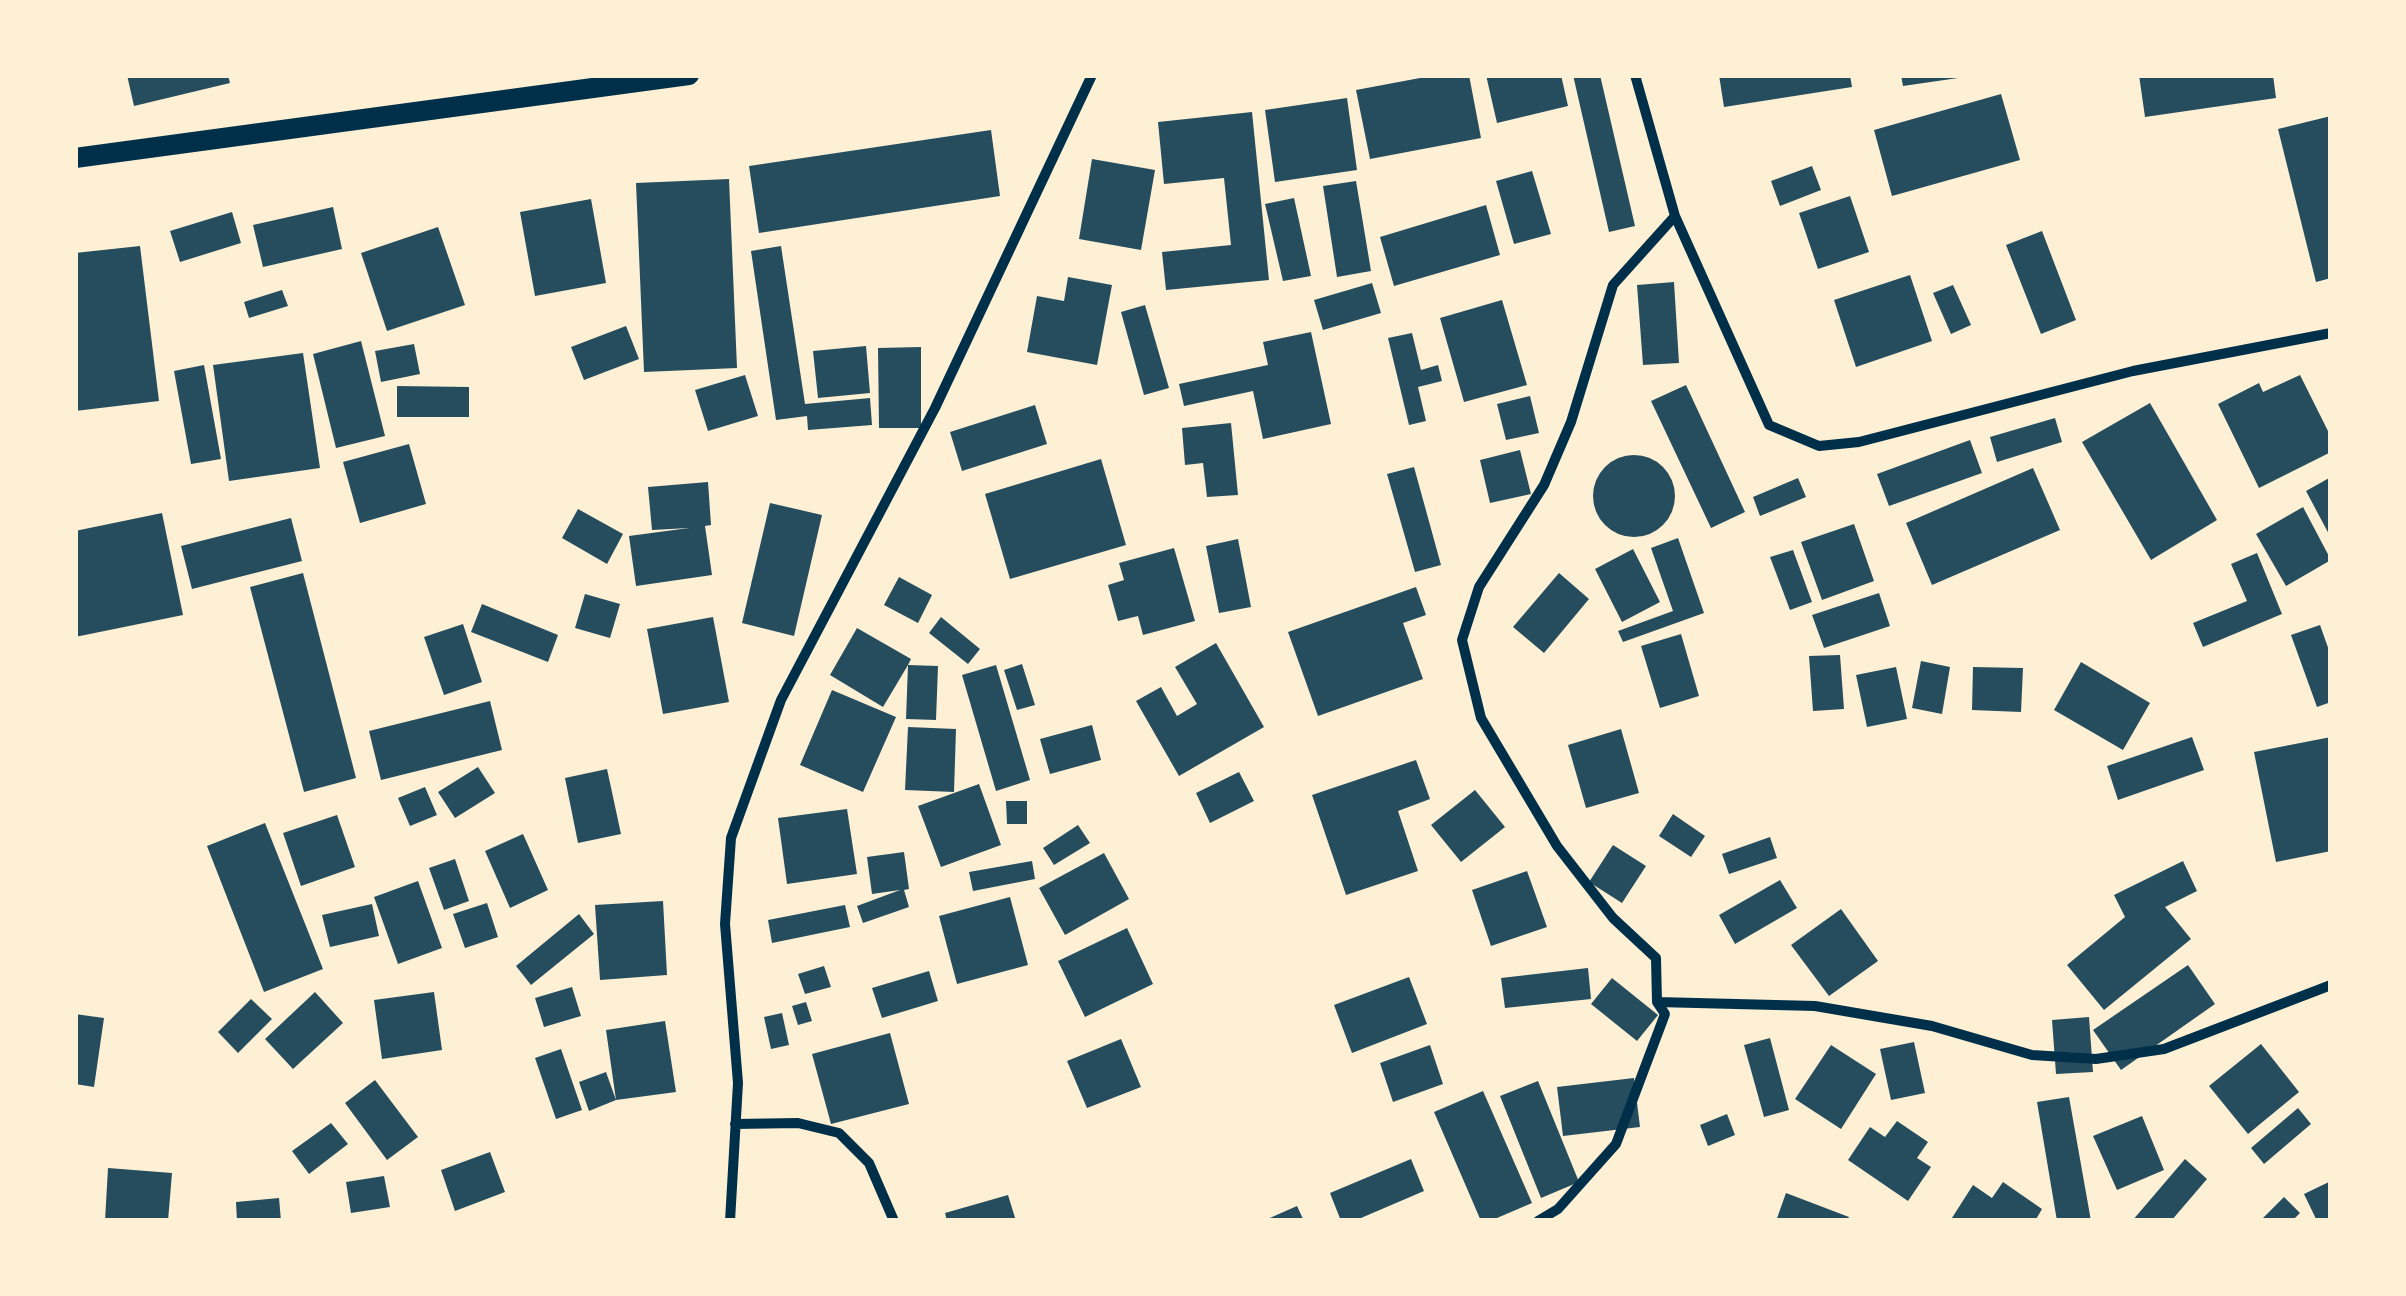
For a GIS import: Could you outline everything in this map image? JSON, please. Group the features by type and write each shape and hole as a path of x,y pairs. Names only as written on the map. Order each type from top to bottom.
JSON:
{"main road":[{"path":"75,158 689,75"}],"street":[{"path":"422,112 641,75"},
{"path":"730,1221 738,1083 725,924 731,838 781,700 943,391 1092,75"},
{"path":"1635,75 1675,216 1769,426 1819,446 1859,442 2133,370 2331,333"},
{"path":"1538,1221 1558,1209 1616,1144 1665,1014 1657,1002 1656,958 1613,918 1556,846 1481,718 1462,640 1479,586 1544,486 1571,422 1612,285 1675,216"},
{"path":"1657,1002 1815,1006 1932,1026 2032,1055 2096,1059 2164,1049 2331,985"},
{"path":"735,1124 798,1123 839,1133 869,1163 894,1221"}],"building":[{"path":"127,75 228,75 230,83 134,106"},
{"path":"1436,75 1469,75 1481,138 1370,159 1356,90"},
{"path":"1486,75 1561,75 1568,106 1497,123"},
{"path":"1573,75 1600,75 1635,226 1609,232"},
{"path":"1719,75 1850,75 1852,87 1724,107"},
{"path":"1901,75 1965,75 1965,77 1903,86"},
{"path":"2139,75 2273,75 2276,98 2145,117"},
{"path":"2001,94 2020,160 1892,196 1874,130"},
{"path":"1347,98 1357,170 1275,182 1265,110"},
{"path":"1252,112 1269,280 1166,290 1162,252 1231,245 1224,178 1164,184 1158,122"},
{"path":"2331,116 2331,278 2316,282 2278,129"},
{"path":"991,130 1000,196 759,233 749,166"},
{"path":"1092,159 1155,170 1141,250 1079,239"},
{"path":"1812,166 1821,190 1780,206 1771,181"},
{"path":"1532,171 1551,234 1514,244 1496,181"},
{"path":"729,179 737,368 644,372 636,183"},
{"path":"1356,181 1371,271 1337,277 1323,186"},
{"path":"1850,196 1869,252 1818,269 1799,213"},
{"path":"1294,198 1311,276 1283,281 1265,204"},
{"path":"591,199 606,283 535,296 520,212"},
{"path":"1486,205 1500,255 1394,286 1380,237"},
{"path":"333,207 342,249 263,267 253,225"},
{"path":"232,212 241,243 180,262 170,231"},
{"path":"438,227 465,305 387,331 361,253"},
{"path":"2042,231 2076,320 2041,334 2006,245"},
{"path":"140,246 159,401 75,411 75,253"},
{"path":"781,246 805,404 870,398 872,425 808,430 807,416 776,420 751,251"},
{"path":"1910,275 1932,341 1856,367 1834,300"},
{"path":"1068,277 1112,285 1097,365 1027,352 1037,296 1064,301"},
{"path":"1674,282 1679,363 1643,365 1637,285"},
{"path":"1372,283 1381,313 1323,330 1314,300"},
{"path":"1953,285 1971,325 1951,334 1933,293"},
{"path":"282,290 288,306 249,318 244,302"},
{"path":"1502,300 1527,385 1464,402 1440,318"},
{"path":"1145,305 1169,388 1144,395 1121,312"},
{"path":"626,326 639,359 584,380 571,347"},
{"path":"1311,332 1331,424 1263,439 1253,391 1184,406 1179,384 1268,365 1263,342"},
{"path":"1412,333 1421,370 1438,365 1442,381 1418,387 1426,421 1409,425 1388,338"},
{"path":"361,341 385,436 336,448 313,354"},
{"path":"414,344 420,374 381,382 375,351"},
{"path":"866,346 870,393 818,398 813,351"},
{"path":"921,347 921,428 879,428 878,348"},
{"path":"303,353 320,468 229,481 213,365"},
{"path":"204,365 221,459 191,464 174,371"},
{"path":"745,375 758,416 708,431 695,390"},
{"path":"2300,375 2331,437 2331,452 2259,488 2218,404 2259,383 2263,392"},
{"path":"1686,385 1745,512 1711,528 1651,401"},
{"path":"397,386 469,387 469,417 397,417"},
{"path":"1530,396 1539,433 1506,440 1497,404"},
{"path":"2150,403 2217,520 2151,560 2082,442"},
{"path":"1035,405 1047,444 962,471 950,432"},
{"path":"2055,418 2062,442 1997,462 1990,437"},
{"path":"1231,423 1238,495 1207,497 1203,463 1185,465 1182,428"},
{"path":"1970,440 1982,473 1889,506 1877,474"},
{"path":"409,444 426,504 360,523 343,462"},
{"path":"1520,450 1531,494 1490,503 1480,460"},
{"path":"1634,455 1650,458 1663,467 1672,480 1672,512 1663,525 1650,534 1634,537 1618,534 1605,525 1596,512 1593,496 1596,480 1605,467 1618,458"},
{"path":"1101,459 1126,545 1010,579 985,494"},
{"path":"1414,467 1441,565 1415,572 1387,474"},
{"path":"2033,468 2060,530 1932,585 1906,523"},
{"path":"2331,477 2331,538 2306,491"},
{"path":"1798,478 1806,497 1760,516 1753,497"},
{"path":"708,482 711,525 705,526 712,575 636,586 629,536 689,528 652,530 648,487"},
{"path":"770,503 822,515 794,636 742,623"},
{"path":"2303,507 2331,560 2286,586 2256,534"},
{"path":"578,509 623,534 607,564 562,538"},
{"path":"162,513 183,615 75,637 75,531"},
{"path":"291,518 302,561 192,589 181,546"},
{"path":"1854,524 1874,581 1822,600 1801,542"},
{"path":"1678,538 1704,613 1623,642 1618,631 1673,611 1651,548"},
{"path":"1238,539 1251,607 1219,613 1206,546"},
{"path":"1174,548 1195,621 1143,635 1138,616 1118,621 1108,585 1124,580 1119,563"},
{"path":"1633,549 1660,602 1622,622 1595,569"},
{"path":"1793,550 1812,602 1790,610 1770,557"},
{"path":"2257,553 2282,614 2203,647 2193,623 2247,601 2231,564"},
{"path":"303,573 356,778 304,792 250,587"},
{"path":"1559,573 1589,599 1544,653 1513,627"},
{"path":"899,577 932,595 918,623 884,605"},
{"path":"1416,587 1426,615 1403,623 1423,679 1318,716 1288,632"},
{"path":"1879,593 1890,626 1824,648 1812,615"},
{"path":"585,594 620,604 610,638 575,628"},
{"path":"482,604 558,635 548,662 471,632"},
{"path":"713,617 729,702 663,714 647,629"},
{"path":"941,617 980,649 968,664 929,633"},
{"path":"463,624 482,682 444,695 424,637"},
{"path":"2320,625 2331,656 2331,702 2317,707 2291,635"},
{"path":"857,628 911,659 883,707 830,675"},
{"path":"1681,634 1699,696 1660,708 1641,646"},
{"path":"1216,643 1264,727 1179,776 1136,701 1161,687 1177,716 1197,704 1175,667"},
{"path":"1840,655 1844,709 1813,711 1809,656"},
{"path":"1921,661 1950,667 1942,714 1912,708"},
{"path":"2081,662 2150,703 2123,750 2054,710"},
{"path":"1022,664 1035,705 1017,710 1004,670"},
{"path":"908,665 938,666 936,720 906,719"},
{"path":"996,665 1030,780 996,791 962,675"},
{"path":"1896,667 1907,719 1867,727 1856,675"},
{"path":"1973,667 2023,668 2021,712 1972,710"},
{"path":"832,690 896,717 863,792 800,765"},
{"path":"490,701 502,750 381,780 369,731"},
{"path":"1092,725 1101,760 1050,774 1040,739"},
{"path":"908,727 956,729 954,792 905,790"},
{"path":"1621,729 1639,793 1586,808 1568,745"},
{"path":"2192,737 2204,770 2118,800 2107,766"},
{"path":"2331,737 2331,851 2276,862 2254,752"},
{"path":"1416,760 1430,799 1398,811 1418,871 1346,895 1312,795"},
{"path":"478,767 495,793 455,818 438,792"},
{"path":"607,769 621,834 578,843 565,778"},
{"path":"1239,772 1254,801 1210,823 1196,793"},
{"path":"979,784 1001,845 941,867 918,806"},
{"path":"425,787 437,815 410,826 398,798"},
{"path":"1475,790 1505,827 1461,862 1431,825"},
{"path":"1006,801 1027,801 1027,824 1007,824"},
{"path":"847,809 857,874 787,884 778,818"},
{"path":"1673,814 1705,836 1691,857 1659,836"},
{"path":"337,815 355,867 301,886 283,833"},
{"path":"265,823 323,969 264,992 207,846"},
{"path":"1078,825 1090,843 1054,865 1043,848"},
{"path":"523,834 548,890 510,908 485,851"},
{"path":"1770,837 1777,858 1729,874 1722,854"},
{"path":"1613,845 1646,866 1622,903 1589,882"},
{"path":"904,852 909,889 904,890 909,907 863,923 857,906 900,890 872,894 867,857"},
{"path":"1104,853 1129,899 1065,935 1039,888"},
{"path":"455,859 469,901 444,910 429,868"},
{"path":"1032,861 1035,879 973,891 969,872"},
{"path":"2183,861 2197,891 2165,907 2191,939 2104,1010 2067,965 2125,917 2114,895"},
{"path":"1527,871 1547,927 1491,946 1472,890"},
{"path":"1780,880 1797,908 1735,944 1719,915"},
{"path":"418,881 442,948 398,964 374,897"},
{"path":"1010,897 1028,965 957,984 939,916"},
{"path":"663,901 667,975 600,980 595,905"},
{"path":"487,903 498,937 465,948 453,914"},
{"path":"372,904 379,936 330,947 322,915"},
{"path":"845,905 850,927 772,943 768,920"},
{"path":"1841,909 1878,961 1829,996 1791,945"},
{"path":"579,914 594,934 531,985 516,966"},
{"path":"1127,928 1153,984 1085,1017 1058,961"},
{"path":"2188,965 2215,1004 2121,1070 2093,1030"},
{"path":"824,966 831,987 805,994 798,974"},
{"path":"1588,968 1591,999 1505,1008 1501,978"},
{"path":"929,971 938,1001 882,1018 872,988"},
{"path":"1409,977 1427,1024 1352,1053 1334,1005"},
{"path":"1612,978 1658,1015 1637,1041 1591,1004"},
{"path":"572,987 581,1016 544,1027 535,998"},
{"path":"315,992 343,1023 293,1069 265,1039"},
{"path":"434,992 442,1050 382,1059 374,1000"},
{"path":"251,999 272,1019 238,1053 218,1032"},
{"path":"806,1002 812,1021 798,1025 792,1006"},
{"path":"782,1013 789,1045 771,1049 764,1017"},
{"path":"75,1014 104,1018 94,1087 75,1084"},
{"path":"2089,1017 2093,1072 2056,1074 2052,1020"},
{"path":"665,1021 676,1092 616,1100 606,1030"},
{"path":"890,1033 909,1104 831,1124 812,1054"},
{"path":"1770,1038 1789,1110 1764,1117 1744,1045"},
{"path":"1121,1039 1141,1087 1087,1108 1067,1061"},
{"path":"1914,1042 1925,1093 1891,1100 1880,1049"},
{"path":"2261,1044 2299,1092 2248,1134 2209,1086"},
{"path":"1430,1045 1443,1084 1393,1102 1380,1063"},
{"path":"1831,1045 1876,1074 1841,1129 1795,1099"},
{"path":"561,1049 582,1110 556,1119 535,1058"},
{"path":"606,1072 616,1100 589,1111 579,1082"},
{"path":"1634,1078 1640,1127 1563,1136 1557,1087"},
{"path":"375,1080 418,1137 387,1160 345,1103"},
{"path":"1538,1081 1579,1182 1541,1198 1500,1096"},
{"path":"1483,1091 1532,1203 1490,1221 1481,1221 1434,1112"},
{"path":"2069,1097 2091,1221 2057,1221 2037,1102"},
{"path":"2298,1108 2311,1124 2264,1164 2251,1148"},
{"path":"1727,1114 1735,1135 1708,1146 1700,1125"},
{"path":"2142,1116 2164,1170 2117,1190 2093,1136"},
{"path":"1897,1121 1928,1142 1917,1158 1931,1167 1908,1201 1848,1160 1870,1127 1885,1137"},
{"path":"331,1123 348,1144 309,1174 292,1151"},
{"path":"490,1152 505,1192 455,1211 441,1170"},
{"path":"1411,1159 1424,1191 1354,1221 1341,1221 1330,1193"},
{"path":"2185,1159 2207,1179 2171,1221 2132,1221"},
{"path":"108,1168 172,1173 168,1221 105,1221"},
{"path":"384,1176 390,1207 351,1213 346,1182"},
{"path":"2331,1181 2331,1221 2317,1221 2304,1194"},
{"path":"2003,1182 2042,1209 2035,1221 1950,1221 1973,1185 1992,1198"},
{"path":"1786,1193 1849,1217 1847,1221 1776,1221"},
{"path":"1008,1195 1016,1221 947,1221 945,1213"},
{"path":"2284,1197 2300,1213 2292,1221 2260,1221"},
{"path":"279,1198 281,1221 237,1221 236,1202"},
{"path":"1297,1206 1304,1221 1263,1221"}]}
